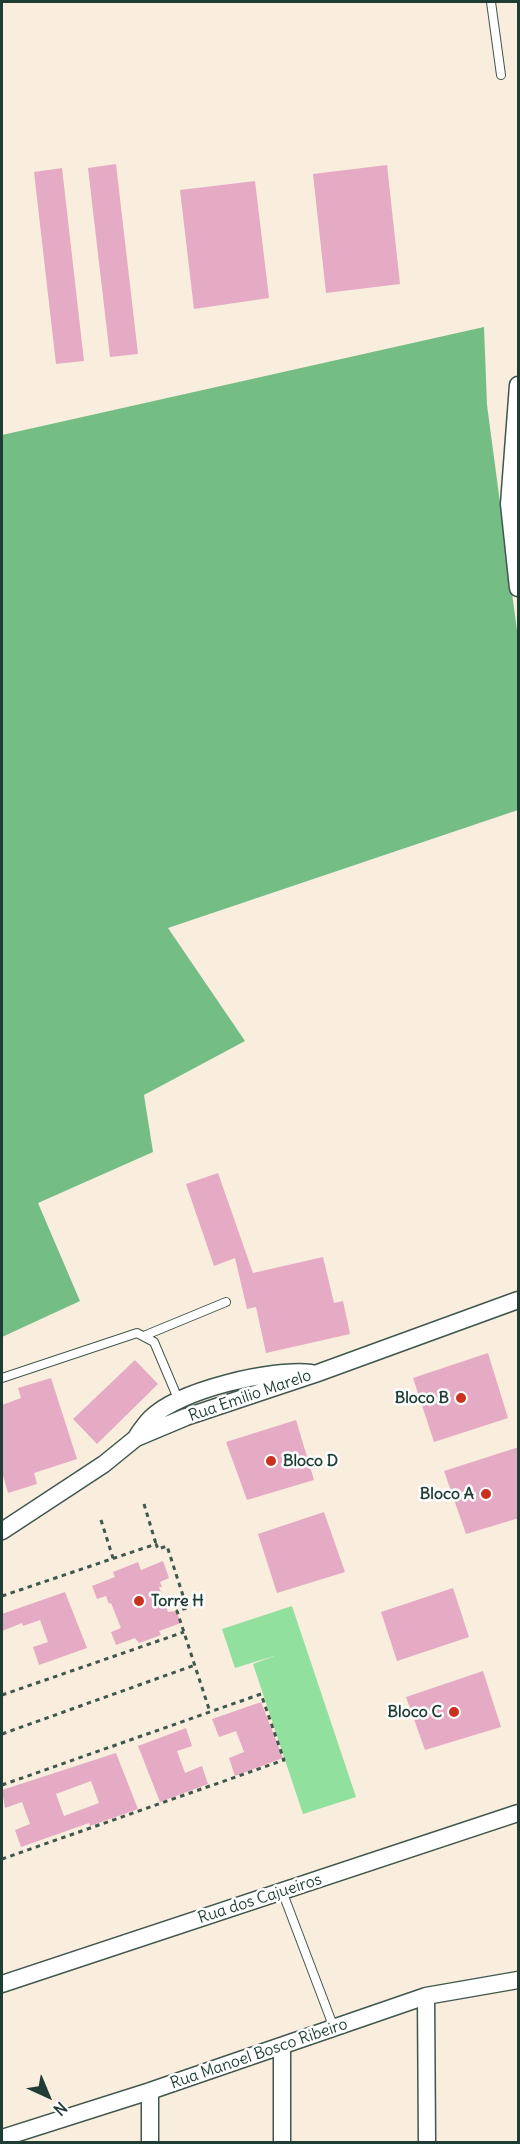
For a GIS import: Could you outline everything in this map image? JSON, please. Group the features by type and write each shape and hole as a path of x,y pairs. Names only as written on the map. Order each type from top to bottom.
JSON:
{"street":[{"path":"519,385 509,504 519,588"},
{"name":"Rua Emilio Marelo","path":"2,1531 104,1464 136,1438 186,1417 315,1374 519,1300"},
{"path":"136,1438 152,1416 179,1401 238,1380 291,1370 315,1374"},
{"path":"238,1380 243,1398"},
{"path":"179,1401 186,1417"},
{"name":"Rua dos Cajueiros","path":"2,1984 519,1813"},
{"name":"Rua Manoel Bosco Ribeiro","path":"7,2139 426,1996 519,1980"},
{"path":"426,1996 427,2142"},
{"path":"282,2047 282,2142"},
{"path":"150,2091 150,2142"}],"lane":[{"path":"491,2 501,75"},
{"path":"146,1335 226,1302"},
{"path":"2,1378 137,1333 146,1335 154,1342 179,1401"},
{"path":"282,1892 334,2028"}],"path":[{"path":"144,1504 158,1549 167,1546 187,1608 177,1611 210,1712"},
{"path":"101,1520 113,1558"},
{"path":"2,1596 156,1544"},
{"path":"2,1695 184,1632"},
{"path":"2,1734 195,1665"},
{"path":"2,1785 261,1694 284,1760 2,1859"}],"green space":[{"path":"484,327 487,405 518,638 518,810 168,928 245,1041 144,1095 153,1152 38,1203 80,1301 2,1337 2,435"},
{"path":"292,1606 356,1797 303,1814 253,1664 277,1655 235,1668 222,1629"}],"building":[{"path":"116,164 138,354 110,357 88,168"},
{"path":"387,165 400,284 326,293 313,174"},
{"path":"62,168 84,361 56,364 34,172"},
{"path":"255,181 269,298 194,309 180,190"},
{"path":"218,1173 253,1273 323,1257 334,1303 343,1301 350,1334 266,1353 256,1307 247,1309 235,1258 214,1266 186,1184"},
{"name":"Bloco B","path":"488,1353 508,1418 434,1442 413,1378"},
{"path":"135,1360 158,1384 97,1444 73,1419"},
{"path":"51,1378 77,1459 34,1473 37,1484 8,1493 2,1472 2,1405 21,1398 18,1388"},
{"name":"Bloco D","path":"296,1420 314,1480 247,1500 226,1442"},
{"name":"Bloco A","path":"519,1447 519,1518 466,1534 444,1471"},
{"path":"324,1512 345,1572 277,1593 258,1534"},
{"name":"Torre H","path":"163,1561 169,1578 160,1582 162,1587 159,1587 168,1612 176,1611 181,1623 159,1631 161,1635 139,1643 135,1638 116,1645 111,1632 121,1628 111,1603 109,1604 106,1596 97,1599 92,1586 115,1577 113,1572 138,1562 141,1570"},
{"path":"453,1588 469,1637 397,1661 381,1612"},
{"path":"65,1592 87,1648 39,1665 33,1647 48,1642 40,1620 23,1626 22,1623 2,1631 2,1614"},
{"name":"Bloco C","path":"483,1671 501,1727 425,1750 406,1697"},
{"path":"261,1702 283,1758 235,1776 229,1758 244,1752 236,1731 219,1737 212,1719"},
{"path":"186,1728 192,1746 177,1751 185,1773 202,1766 208,1784 160,1802 138,1746"},
{"path":"116,1753 138,1809 90,1826 89,1823 21,1847 15,1830 30,1824 22,1802 5,1808 2,1790","holes":["91,1781 99,1803 64,1816 56,1794"]}],"place":[{"name":"Bloco B","path":"461,1398"},
{"name":"Bloco D","path":"271,1461"},
{"name":"Bloco A","path":"486,1494"},
{"name":"Torre H","path":"139,1601"},
{"name":"Bloco C","path":"454,1712"}]}
